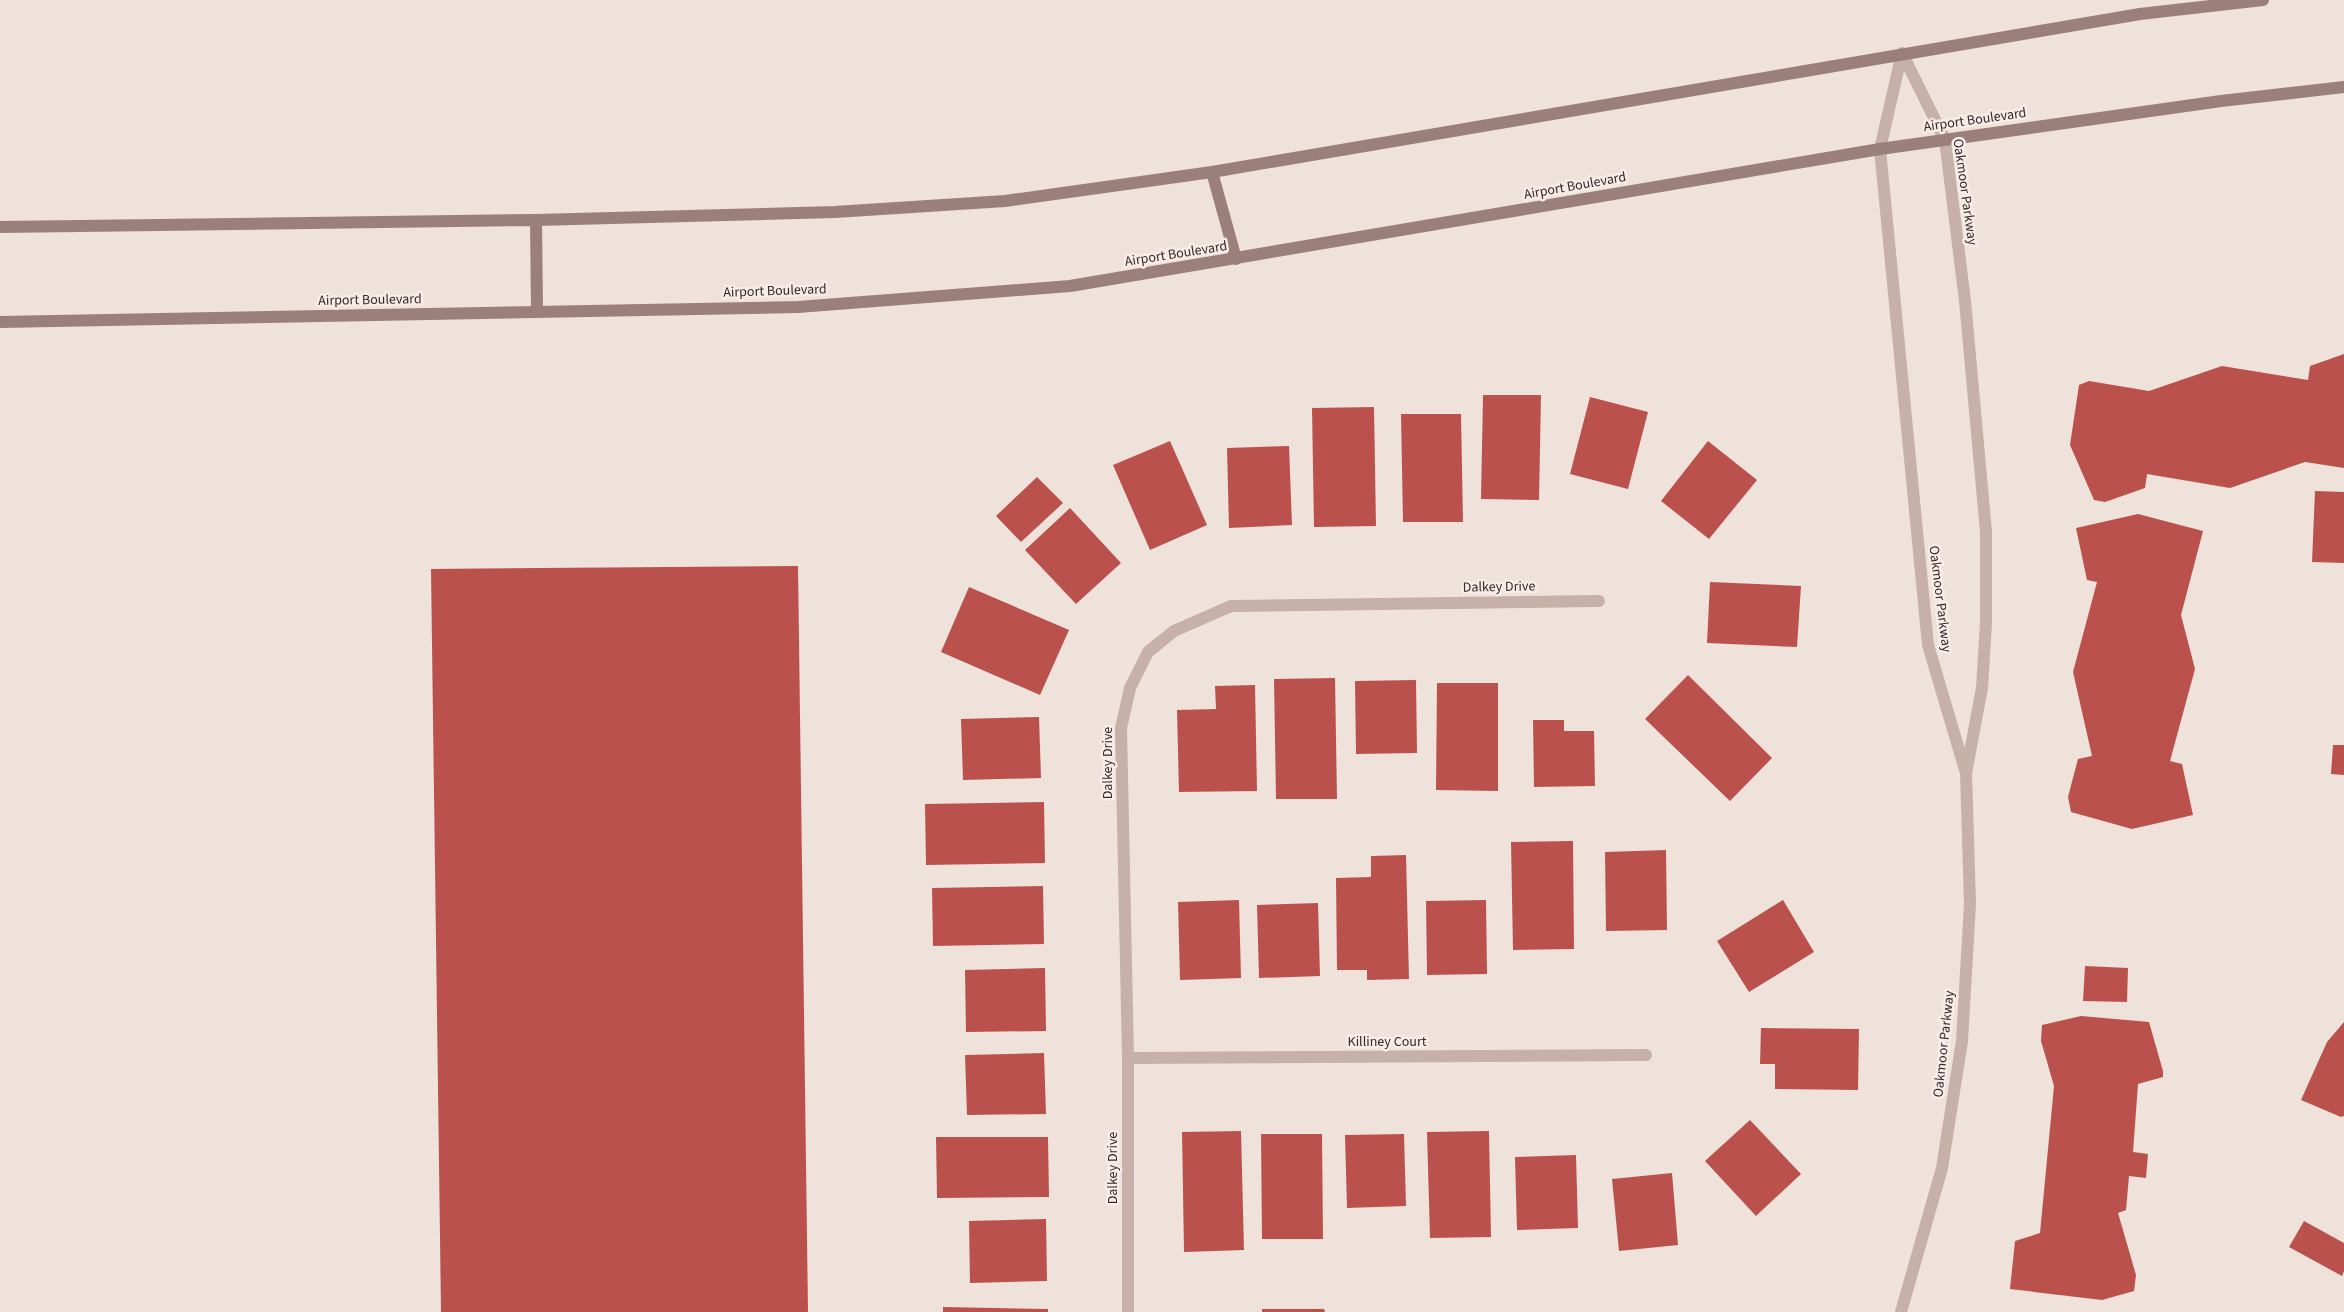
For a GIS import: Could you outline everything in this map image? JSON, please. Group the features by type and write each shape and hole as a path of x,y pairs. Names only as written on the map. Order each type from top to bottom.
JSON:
{"main road":[{"path":"0,226 536,220 834,212 1005,201 1212,172 2140,14 2264,0"},
{"name":"Airport Boulevard","path":"0,322 798,307 1070,286 1880,149 2220,101 2344,87"},
{"path":"1212,172 1236,259"},
{"path":"536,220 537,312"}],"street":[{"name":"Oakmoor Parkway","path":"1901,1312 1942,1168 1962,1041 1970,904 1966,773 1982,688 1986,623 1986,532 1965,300 1944,140 1902,53"},
{"name":"Oakmoor Parkway","path":"1902,53 1880,149 1928,645 1966,773"},
{"name":"Dalkey Drive","path":"1128,1312 1128,1058 1121,728 1130,688 1148,652 1174,631 1231,606 1599,601"},
{"name":"Killiney Court","path":"1128,1058 1646,1055"}],"building":[{"path":"2344,354 2344,468 2305,462 2230,488 2147,474 2145,488 2105,502 2094,500 2070,445 2079,385 2089,381 2149,391 2222,366 2308,380 2310,366"},
{"path":"1483,395 1541,395 1539,500 1481,499"},
{"path":"1590,397 1648,412 1628,489 1570,474"},
{"path":"1374,407 1376,526 1314,527 1312,408"},
{"path":"1401,414 1461,414 1463,522 1403,522"},
{"path":"1170,441 1207,525 1150,550 1113,465"},
{"path":"1708,441 1757,480 1709,539 1661,501"},
{"path":"1289,446 1292,525 1229,528 1227,448"},
{"path":"1037,477 1063,503 1021,542 996,516"},
{"path":"2315,491 2344,492 2344,563 2312,562"},
{"path":"1070,508 1121,563 1076,604 1025,550"},
{"path":"2138,514 2203,531 2181,615 2195,669 2170,761 2182,764 2193,815 2132,829 2071,812 2068,797 2078,759 2092,756 2073,672 2097,582 2087,580 2076,528"},
{"path":"798,566 808,1312 441,1312 431,569"},
{"path":"1710,582 1801,586 1797,647 1707,643"},
{"path":"969,587 1069,630 1040,695 941,652"},
{"path":"1688,675 1772,758 1730,801 1645,719"},
{"path":"1335,678 1337,799 1276,799 1274,679"},
{"path":"1416,680 1417,753 1356,754 1355,681"},
{"path":"1437,683 1498,683 1498,791 1436,790"},
{"path":"1255,685 1257,791 1179,792 1177,710 1216,709 1215,686"},
{"path":"1039,717 1041,778 963,780 961,719"},
{"path":"1533,720 1564,720 1564,731 1594,731 1595,786 1534,787"},
{"path":"2333,745 2344,745 2344,775 2331,774"},
{"path":"1044,802 1045,863 926,865 925,804"},
{"path":"1573,841 1574,949 1513,950 1511,842"},
{"path":"1666,850 1667,930 1606,931 1605,852"},
{"path":"1406,855 1409,979 1367,980 1367,970 1337,970 1336,878 1371,877 1371,856"},
{"path":"1043,886 1044,944 933,946 932,888"},
{"path":"1239,900 1241,978 1180,980 1178,902"},
{"path":"1486,900 1487,974 1427,975 1426,901"},
{"path":"1783,900 1814,952 1749,992 1717,941"},
{"path":"1318,903 1320,976 1259,978 1257,905"},
{"path":"2085,966 2128,968 2127,1002 2083,1001"},
{"path":"1045,968 1046,1031 966,1032 965,970"},
{"path":"2081,1016 2149,1022 2163,1071 2163,1077 2138,1084 2133,1152 2148,1154 2146,1178 2129,1176 2126,1210 2118,1213 2136,1275 2134,1291 2102,1300 2010,1289 2015,1241 2040,1233 2054,1086 2041,1041 2042,1025"},
{"path":"2344,1022 2344,1116 2341,1117 2301,1100 2327,1042"},
{"path":"1761,1028 1859,1029 1858,1090 1775,1089 1775,1064 1760,1064"},
{"path":"1044,1053 1046,1114 967,1115 965,1055"},
{"path":"1750,1120 1801,1174 1756,1216 1705,1161"},
{"path":"1241,1131 1244,1250 1184,1252 1182,1132"},
{"path":"1489,1131 1491,1237 1430,1238 1427,1132"},
{"path":"1261,1134 1322,1134 1323,1239 1262,1239"},
{"path":"1404,1134 1406,1206 1347,1208 1345,1135"},
{"path":"936,1137 1048,1137 1049,1197 937,1198"},
{"path":"1576,1155 1578,1228 1517,1230 1515,1157"},
{"path":"1672,1173 1678,1245 1619,1251 1612,1179"},
{"path":"1046,1219 1047,1281 970,1283 969,1221"},
{"path":"2304,1221 2344,1243 2344,1271 2342,1276 2289,1247"},
{"path":"943,1307 1048,1309 1048,1312 943,1312"},
{"path":"1262,1309 1324,1309 1325,1312 1262,1312"}]}
